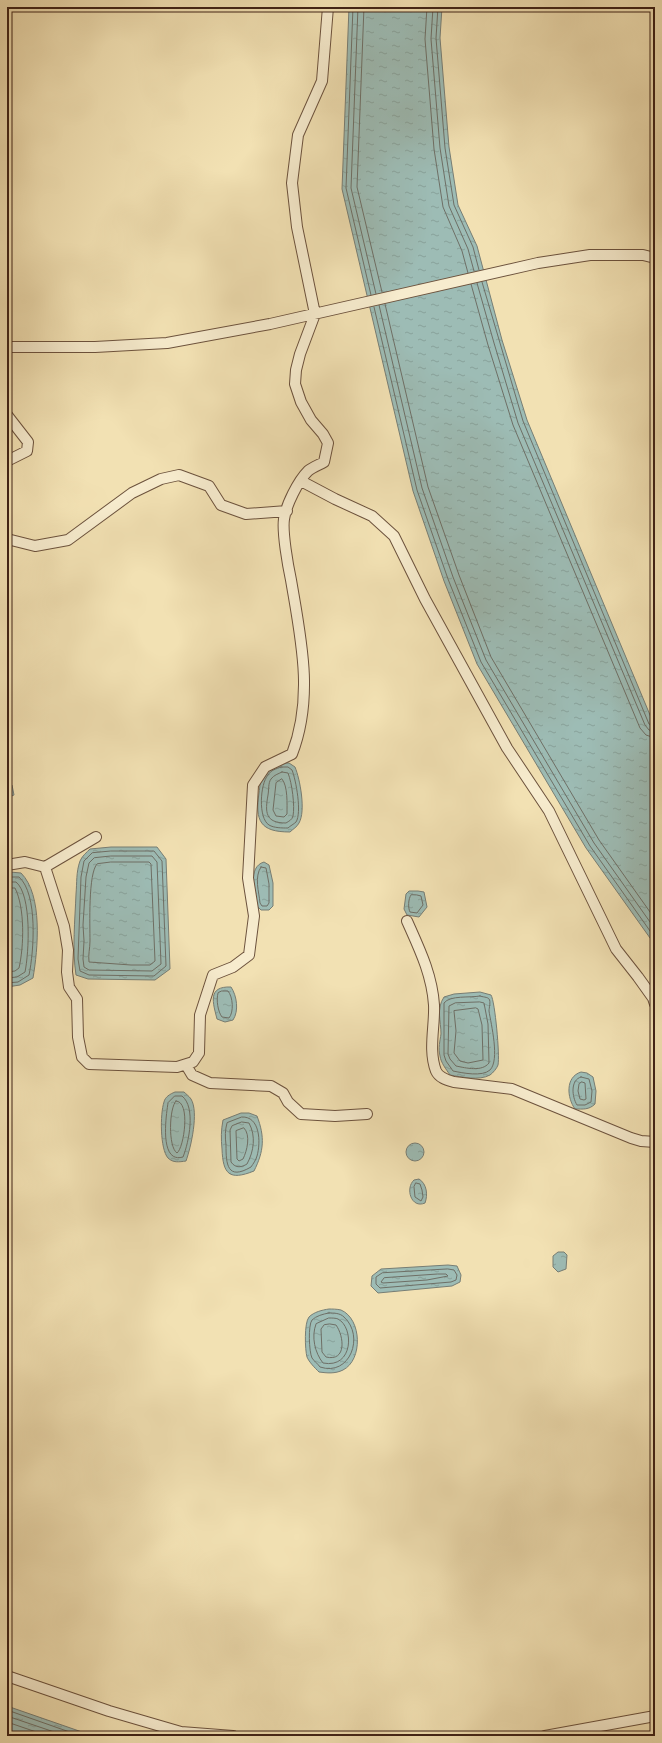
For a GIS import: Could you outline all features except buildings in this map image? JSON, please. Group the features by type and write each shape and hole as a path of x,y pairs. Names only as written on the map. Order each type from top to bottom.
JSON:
{"street":[{"path":"45,867 64,926 68,950 67,972 69,986 77,999 78,1037 82,1057 89,1064 143,1067 177,1067 193,1062 199,1053 200,1015 213,975 233,967 249,955 254,916 248,878 253,784 265,767 292,754 299,736 305,694 304,656 289,568 284,520 293,492 308,471 324,462 328,443 323,434 311,420 301,402 295,384 296,370 300,354 315,314 297,227 292,182 298,135 322,81 328,7"},
{"path":"7,347 95,347 167,343 270,324 538,263 590,255 643,255 655,258"},
{"path":"7,415 28,442 27,450 7,461"},
{"path":"7,539 35,546 68,540 132,493 161,479 179,475 209,486 221,505 246,514 287,511"},
{"path":"301,481 372,516 394,536 425,599 491,720 507,748 549,811 616,949 653,998 655,1004"},
{"path":"7,865 25,862 45,867 96,837"},
{"path":"407,921 423,956 430,976 434,1006 432,1057 437,1073 445,1080 454,1082 512,1089 631,1138 655,1142"},
{"path":"186,1065 192,1075 210,1083 271,1086 283,1093 288,1102 301,1114 335,1116 367,1114"},
{"path":"7,1676 109,1711 180,1732 233,1736"},
{"path":"545,1736 655,1716"}],"water":[{"path":"349,7 442,7 440,38 449,147 458,205 477,246 502,340 527,420 655,727 655,945 586,848 477,664 444,581 413,491 342,189"},
{"path":"280,763 289,763 295,767 302,795 301,818 296,827 290,832 272,830 266,827 259,818 258,803 263,774"},
{"path":"7,785 12,785 14,795 7,798"},
{"path":"111,847 157,847 166,859 170,969 155,980 88,979 76,975 74,934 77,878 80,861 90,849"},
{"path":"264,862 269,865 273,883 273,906 269,910 261,910 257,906 253,881 255,869"},
{"path":"7,873 21,873 28,883 33,895 36,908 37,938 33,978 20,985 7,987"},
{"path":"409,891 424,892 427,907 419,917 407,915 404,909 406,894"},
{"path":"223,987 231,987 236,999 237,1008 233,1020 225,1022 217,1019 213,1002 215,992 218,989"},
{"path":"480,992 491,995 493,999 498,1040 498,1065 490,1075 486,1077 470,1078 450,1075 443,1064 439,1053 441,1034 440,1006 444,997 454,994"},
{"path":"581,1072 587,1073 593,1077 596,1091 595,1104 588,1108 575,1109 570,1099 569,1088 572,1078"},
{"path":"175,1092 184,1092 191,1099 194,1112 192,1139 188,1155 186,1161 181,1162 170,1160 168,1158 165,1154 162,1139 161,1123 164,1102 168,1096"},
{"path":"241,1113 249,1113 257,1116 260,1124 262,1144 260,1157 254,1171 245,1174 233,1175 226,1170 224,1164 221,1142 222,1127 223,1120"},
{"path":"415,1143 421,1146 424,1152 421,1158 415,1161 409,1158 406,1152 409,1146"},
{"path":"419,1179 424,1184 427,1193 425,1203 420,1204 413,1200 410,1192 411,1184 414,1180"},
{"path":"558,1252 564,1252 567,1255 566,1269 558,1272 553,1267 553,1256"},
{"path":"448,1265 457,1266 461,1275 460,1282 452,1286 378,1293 371,1286 372,1276 381,1269"},
{"path":"329,1309 341,1310 348,1315 356,1330 357,1340 357,1349 350,1365 343,1370 331,1373 319,1372 312,1365 307,1357 305,1343 306,1325 309,1317 318,1312"},
{"path":"7,1706 82,1732 95,1736 7,1736"}]}
